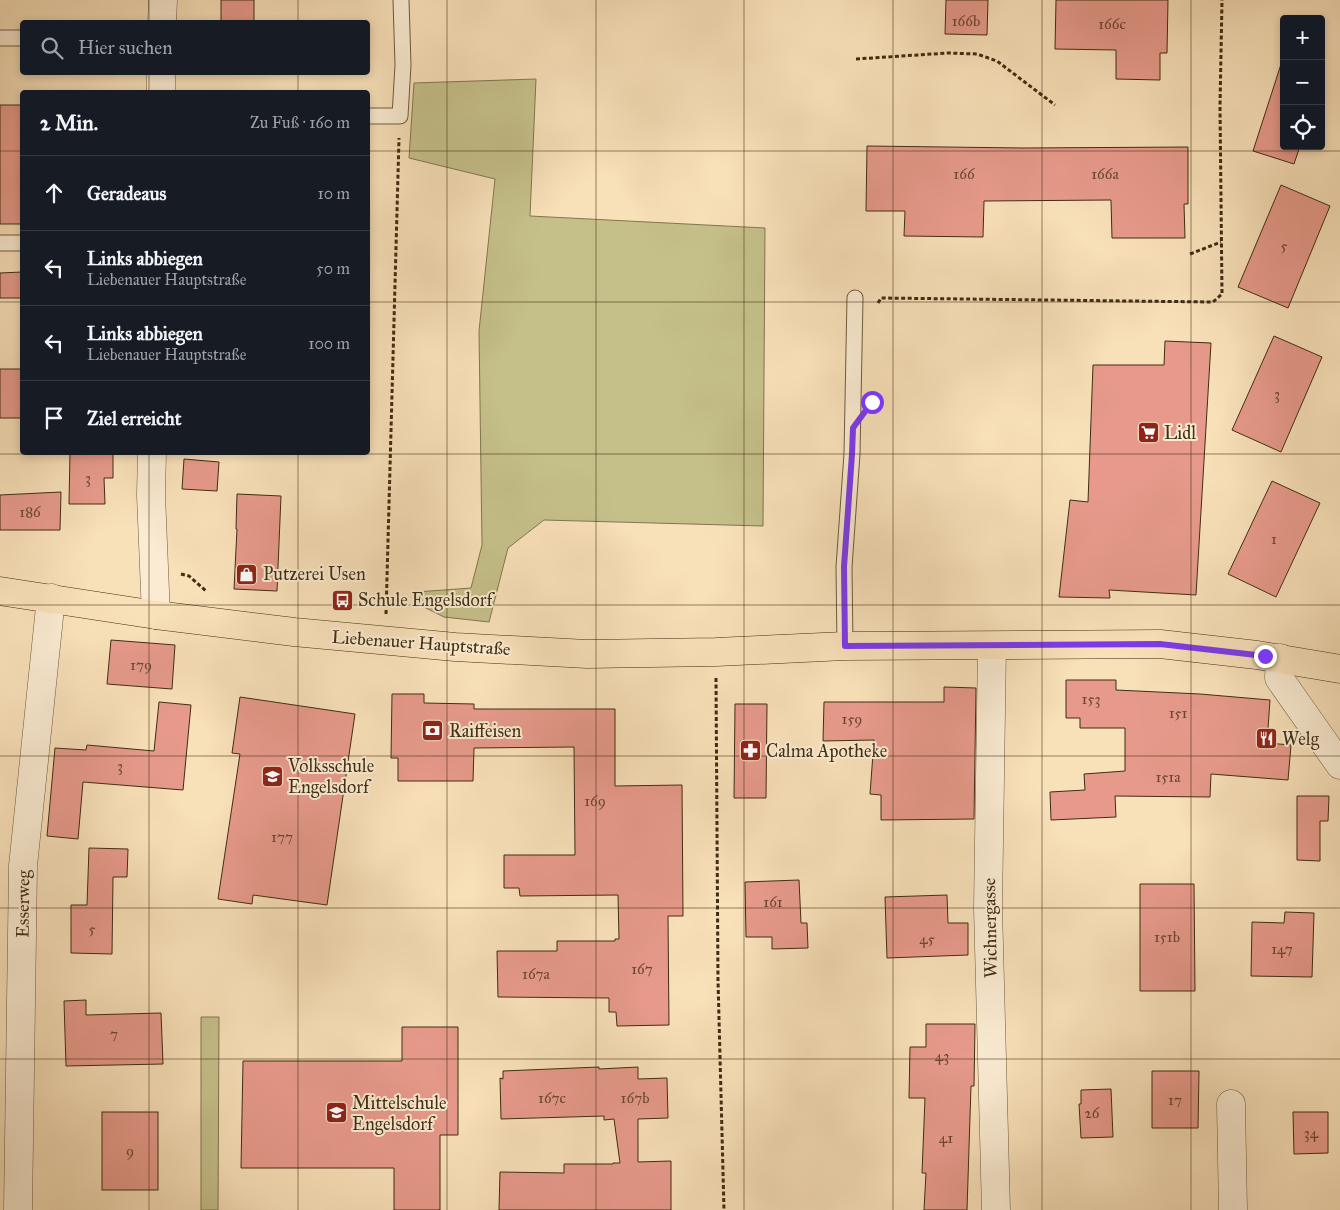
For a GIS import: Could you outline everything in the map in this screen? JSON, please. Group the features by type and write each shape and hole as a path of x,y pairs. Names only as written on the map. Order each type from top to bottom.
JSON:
{"main road":[{"name":"Liebenauer Hauptstraße","path":"0,591 156,615 294,632 455,647 587,654 716,652 845,646 1160,644 1340,665"}],"street":[{"path":"162,20 163,0"},
{"path":"160,90 161,75"},
{"path":"152,455 151,495 156,615"},
{"name":"Esserweg","path":"18,1210 23,866 50,598"},
{"name":"Wichnergasse","path":"992,646 988,908 996,1210"},
{"path":"1280,658 1279,678 1340,765"},
{"path":"1230,1104 1233,1210"}],"lane":[{"path":"370,116 400,116 403,65 401,0"},
{"path":"0,38 20,38"},
{"path":"0,242 20,243"},
{"path":"845,646 844,567 852,454 855,298"}],"path":[{"path":"877,305 881,298 1213,302 1222,294 1220,106 1222,0"},
{"path":"856,59 948,52 977,54 997,61 1055,105"},
{"path":"386,640 400,116"},
{"path":"1190,254 1222,242"},
{"path":"154,566 189,576 210,596 218,622"},
{"path":"716,652 718,980 724,1210"}],"shaded area":[{"path":"536,79 530,216 765,228 763,526 544,520 508,548 489,622 444,617 418,604 416,592 471,588 482,545 479,331 495,179 409,158 414,83"},
{"path":"201,1017 219,1017 218,1210 201,1210"}],"building":[{"path":"221,0 254,0 254,20 221,20"},
{"path":"946,0 988,0 987,35 945,34"},
{"path":"1056,0 1168,0 1167,53 1160,53 1160,80 1116,79 1116,50 1055,49"},
{"path":"1280,67 1280,150 1299,150 1294,164 1253,151"},
{"path":"0,105 20,105 20,224 0,224"},
{"path":"867,146 1023,148 1188,147 1188,204 1184,204 1185,238 1112,238 1111,200 984,201 983,237 904,236 905,211 866,211"},
{"path":"1281,185 1330,206 1288,308 1238,287"},
{"path":"20,272 20,298 0,298 0,273"},
{"path":"1274,336 1322,357 1281,452 1232,430"},
{"name":"Lidl","path":"1165,341 1211,343 1196,595 1109,590 1110,598 1059,597 1070,500 1088,502 1093,365 1164,365"},
{"path":"0,369 20,369 20,418 0,418"},
{"path":"70,455 113,455 113,478 104,478 105,504 69,504"},
{"path":"184,459 219,462 217,491 182,489"},
{"path":"1272,481 1320,503 1276,597 1228,574"},
{"path":"61,492 60,530 0,530 0,495"},
{"path":"237,494 281,496 277,591 234,589"},
{"path":"111,640 175,645 172,689 107,684"},
{"path":"1066,680 1116,680 1116,690 1270,700 1267,743 1291,745 1288,780 1211,774 1210,797 1115,796 1116,817 1051,820 1050,792 1085,790 1084,774 1125,771 1125,728 1080,728 1080,718 1066,718"},
{"path":"944,687 976,688 974,819 881,820 881,795 870,794 874,740 823,741 824,702 944,702"},
{"path":"392,694 424,694 424,703 474,704 474,709 615,709 615,786 682,785 683,916 668,916 669,1025 617,1026 616,1012 609,1012 609,998 498,997 497,951 557,951 557,941 615,941 615,939 619,939 618,895 520,896 519,888 504,888 504,855 575,855 574,747 474,748 473,781 398,781 398,758 391,758"},
{"path":"240,697 355,714 327,905 253,895 252,904 218,899 240,754 232,753"},
{"path":"159,702 191,705 183,790 83,782 78,839 47,836 55,748 86,750 87,745 154,751"},
{"name":"Calma Apotheke","path":"735,704 767,704 766,798 734,798"},
{"path":"1297,796 1329,796 1328,821 1320,821 1320,861 1297,860"},
{"path":"89,848 128,849 127,877 113,877 112,954 71,953 71,905 87,905"},
{"path":"799,880 801,923 807,923 808,948 772,949 772,937 746,937 745,882"},
{"path":"1140,884 1194,884 1195,991 1140,991"},
{"path":"947,895 948,923 968,923 968,955 887,958 885,897"},
{"path":"1285,912 1314,913 1312,977 1251,976 1252,922 1284,923"},
{"path":"86,1000 86,1015 161,1013 163,1064 66,1066 64,1001"},
{"path":"926,1024 975,1024 974,1086 971,1086 967,1210 924,1210 926,1173 922,1173 925,1098 909,1098 910,1047 926,1047"},
{"path":"402,1027 458,1027 458,1135 440,1135 440,1210 394,1210 394,1168 241,1168 243,1061 402,1061"},
{"path":"599,1067 599,1069 638,1067 638,1079 667,1078 668,1118 638,1119 638,1162 671,1161 671,1210 499,1210 500,1172 564,1173 564,1164 620,1163 614,1119 604,1120 604,1116 501,1119 500,1078 503,1079 503,1071"},
{"path":"1152,1071 1199,1071 1198,1128 1152,1128"},
{"path":"1111,1089 1113,1137 1081,1138 1079,1104 1081,1104 1081,1090"},
{"path":"102,1112 158,1112 158,1190 102,1190"},
{"path":"1293,1112 1328,1112 1328,1153 1294,1154"}],"place":[{"name":"Lidl","path":"1148,433"},
{"name":"Putzerei Usen","path":"247,574"},
{"name":"Schule Engelsdorf","path":"342,600"},
{"name":"Raiffeisen","path":"433,731"},
{"name":"Welg","path":"1266,739"},
{"name":"Calma Apotheke","path":"750,751"},
{"name":"Volksschule Engelsdorf","path":"272,776"},
{"name":"Mittelschule Engelsdorf","path":"336,1113"}],"route":[{"path":"872,402 853,428 844,567 845,646 1160,644 1265,656"}]}
